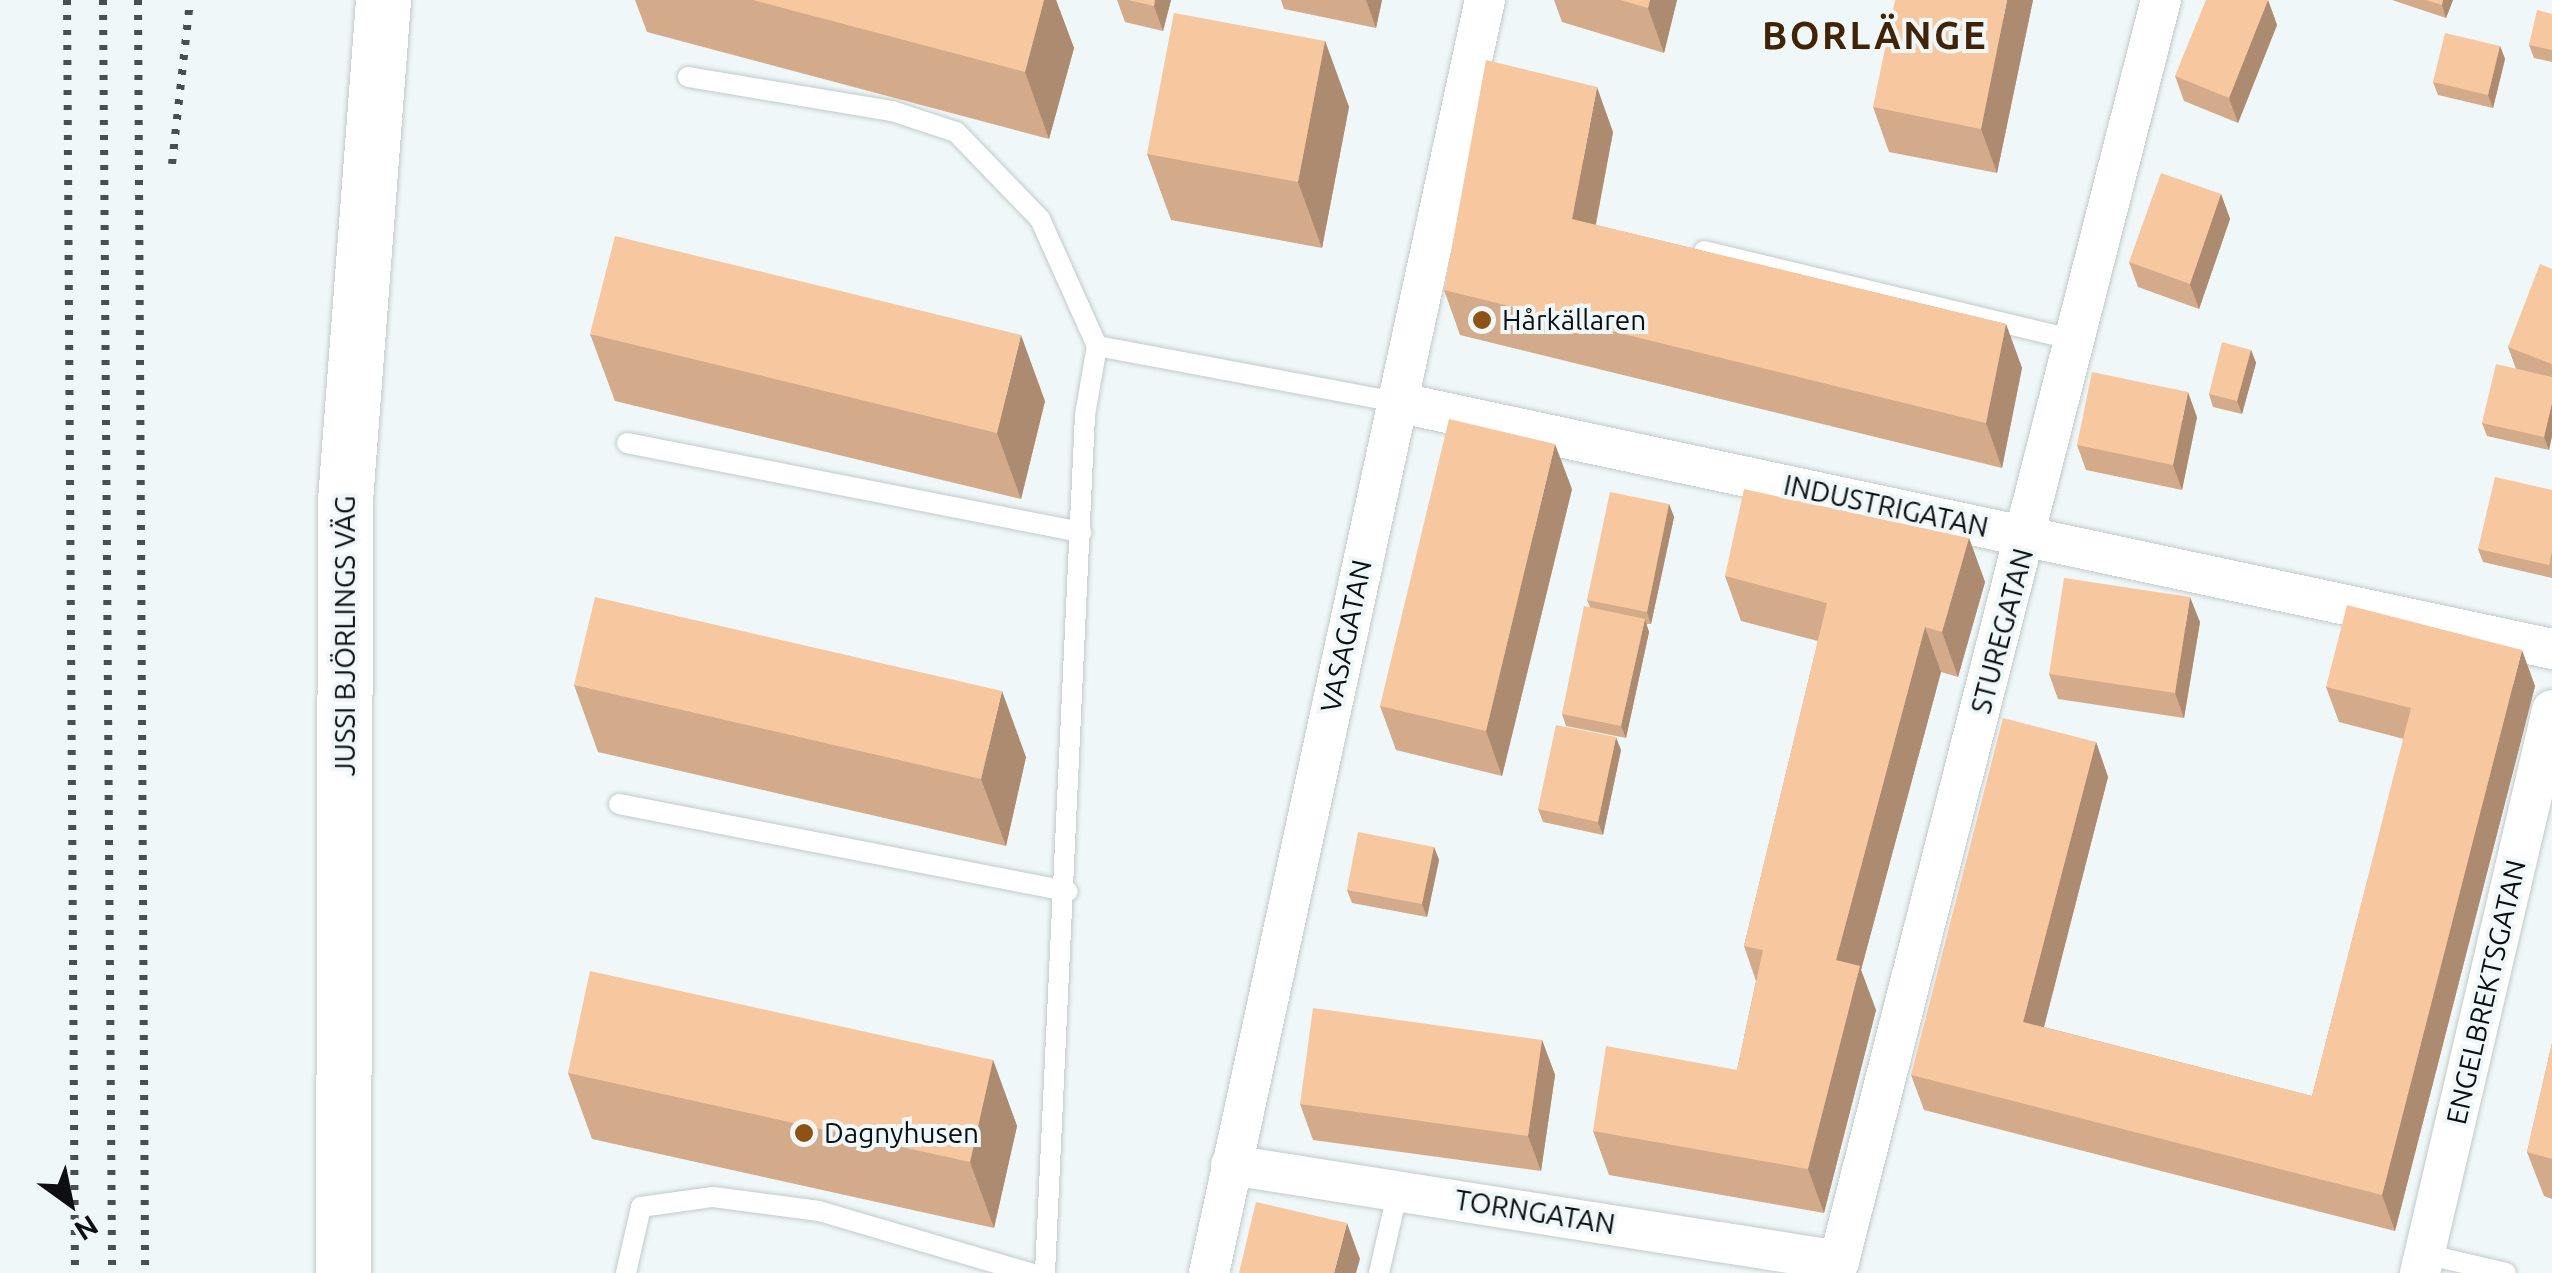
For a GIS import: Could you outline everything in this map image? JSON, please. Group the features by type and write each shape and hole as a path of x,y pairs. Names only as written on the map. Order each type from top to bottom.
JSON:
{"street":[{"name":"JUSSI BJÖRLINGS VÄG","path":"343,1273 345,500 383,0"},
{"name":"VASAGATAN","path":"1209,1273 1485,0"},
{"name":"STUREGATAN","path":"1839,1261 2161,0"},
{"name":"INDUSTRIGATAN","path":"1396,402 2552,650"},
{"name":"ENGELBREKTSGATAN","path":"2423,1264 2552,710"},
{"name":"TORNGATAN","path":"1231,1165 1839,1261"}],"lane":[{"path":"688,76 892,111 956,132 1040,219 1097,346 1082,532 1068,891 1045,1273"},
{"path":"1688,248 2076,340"},
{"path":"1097,346 1396,402"},
{"path":"627,443 1082,532"},
{"path":"619,804 1068,891"},
{"path":"1380,1273 1398,1190"},
{"path":"626,1273 641,1207 713,1196 819,1211 1030,1273"},
{"path":"2423,1264 2506,1273"}],"building":[{"path":"753,0 1044,0 1025,72"},
{"path":"1128,0 1155,0 1154,6"},
{"path":"1620,0 1650,0 1648,8"},
{"path":"1895,0 2007,0 1981,129 1873,107"},
{"path":"2206,0 2268,0 2229,98 2175,76"},
{"path":"2537,10 2552,14 2552,50 2529,45"},
{"path":"1174,13 1325,41 1298,182 1147,154"},
{"path":"2445,33 2500,46 2488,95 2433,82"},
{"path":"1486,60 1597,87 1572,219 2006,324 1986,423 1444,290"},
{"path":"2161,173 2221,194 2190,284 2129,262"},
{"path":"615,236 1021,335 997,433 590,334"},
{"path":"2540,264 2552,269 2552,364 2508,347"},
{"path":"2222,342 2251,350 2237,401 2209,394"},
{"path":"2496,364 2552,377 2552,403 2544,437 2482,423"},
{"path":"2092,372 2188,392 2173,465 2077,445"},
{"path":"1449,419 1555,444 1486,731 1380,706"},
{"path":"2495,477 2552,490 2549,565 2478,549"},
{"path":"1744,489 1969,538 1942,632 1925,627 1836,960 1860,966 1808,1169 1593,1131 1606,1046 1737,1070 1763,950 1744,946 1827,603 1725,576"},
{"path":"1610,492 1669,504 1647,612 1587,600"},
{"path":"2064,578 2190,597 2175,693 2049,674"},
{"path":"595,597 1002,691 981,779 574,685"},
{"path":"2347,605 2522,650 2382,1195 1911,1075 2003,718 2096,742 2023,1022 2312,1096 2411,708 2326,687"},
{"path":"1584,606 1645,619 1621,726 1562,714"},
{"path":"1556,725 1616,737 1598,822 1538,809"},
{"path":"1358,832 1434,847 1422,904 1347,890"},
{"path":"590,971 993,1060 970,1162 568,1073"},
{"path":"1313,1008 1542,1040 1528,1136 1300,1104"},
{"path":"2552,1043 2552,1159 2527,1152"},
{"path":"1256,1202 1347,1223 1334,1273 1239,1273"}],"railway":[{"path":"67,0 75,1273"},
{"path":"103,0 112,1273"},
{"path":"138,0 145,1273"},
{"path":"172,164 190,0"}],"place":[{"name":"Hårkällaren","path":"1482,320"},
{"name":"Dagnyhusen","path":"804,1133"}],"district":[{"name":"BORLÄNGE","path":"1875,36"}]}
